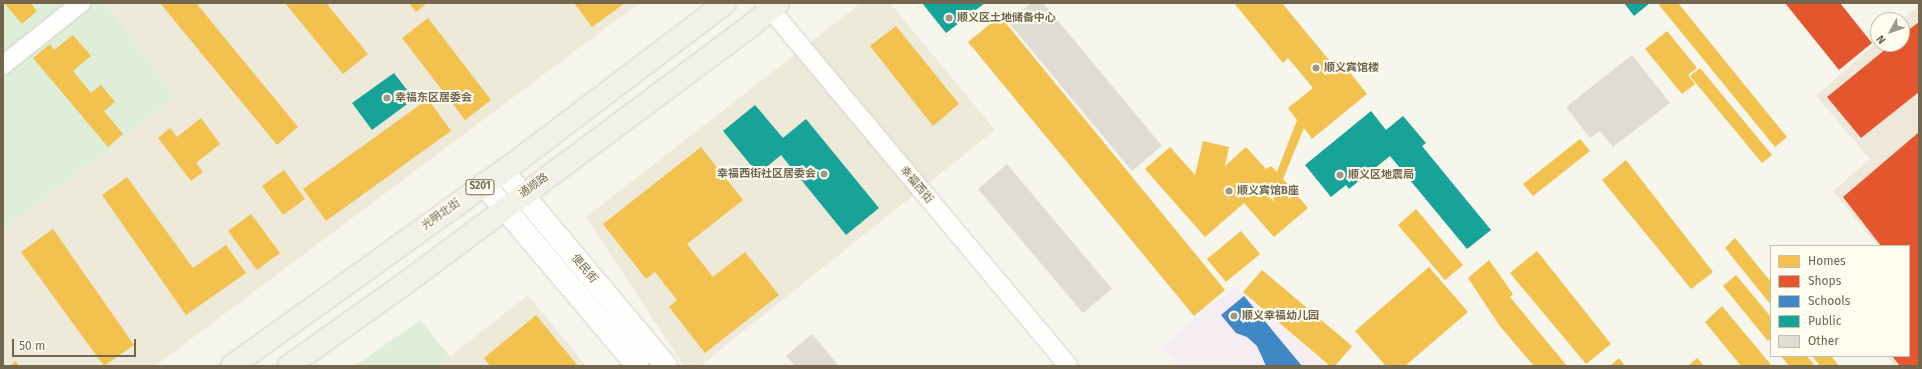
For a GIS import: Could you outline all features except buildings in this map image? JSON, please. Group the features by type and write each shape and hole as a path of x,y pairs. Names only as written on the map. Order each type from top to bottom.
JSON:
{"main road":[{"name":"光明北街","path":"232,366 503,171 725,3"},
{"name":"通顺路","path":"289,366 403,285 504,207 753,24 771,5"}],"street":[{"path":"3,65 81,3"},
{"name":"幸福西街","path":"771,5 1068,366"},
{"name":"便民街","path":"503,171 666,366"},
{"name":"便民街","path":"484,184 638,366"}],"shaded area":[{"path":"3,3 106,3 139,46 107,3 639,3 155,366 3,366"},
{"path":"861,3 890,3 995,130 700,366 684,366 586,217"},
{"path":"1919,5 1919,366 1894,366 1888,357 1910,357 1910,245 1877,245 1833,191 1870,159 1816,96 1870,48 1870,52 1910,52 1910,13"},
{"name":"顺义幸福幼儿园","path":"1235,286 1327,366 1178,366 1161,346"},
{"path":"528,295 586,366 438,366"}],"green space":[{"path":"3,3 105,3 176,97 3,230"},
{"path":"420,320 450,357 438,366 355,366"}],"place":[{"name":"顺义区土地储备中心","path":"949,18"},
{"name":"顺义宾馆楼","path":"1316,68"},
{"name":"幸福东区居委会","path":"387,98"},
{"name":"幸福西街社区居委会","path":"824,174"},
{"name":"顺义区地震局","path":"1340,175"},
{"name":"顺义宾馆B座","path":"1229,191"},
{"name":"顺义幸福幼儿园","path":"1234,316"}]}
